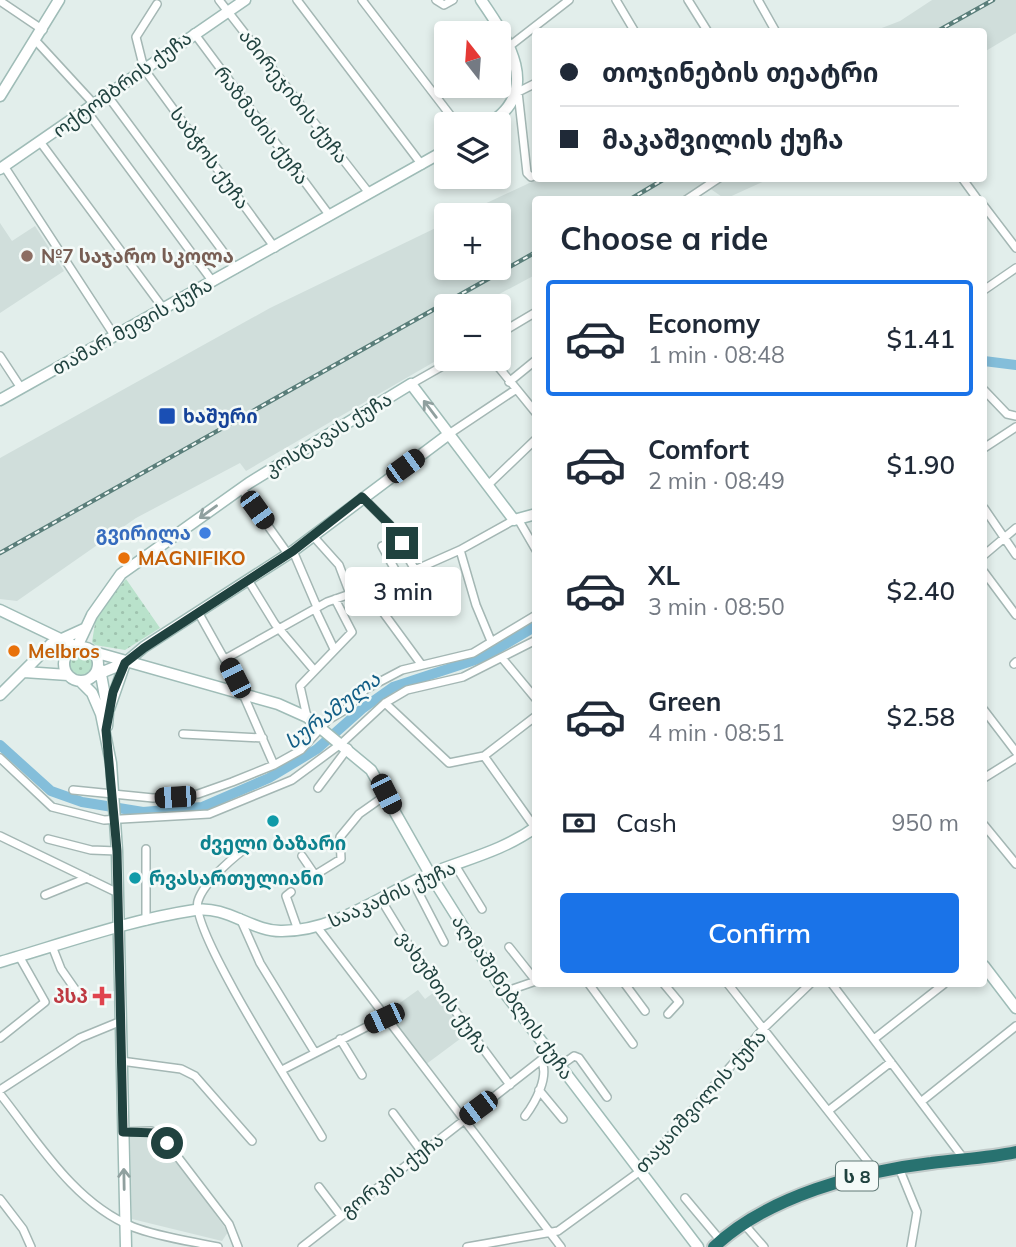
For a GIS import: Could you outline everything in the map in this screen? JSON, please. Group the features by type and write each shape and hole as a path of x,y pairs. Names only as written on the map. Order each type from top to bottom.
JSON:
{"highway":[{"name":"ს 8","path":"718,1244 744,1224 799,1197 876,1172 1016,1152"}],"street":[{"path":"0,96 59,0"},
{"name":"ამირეჯიბის ქუჩა","path":"219,0 369,193"},
{"name":"ოქტომბრის ქუჩა","path":"2,167 193,33 245,0"},
{"path":"297,0 422,165"},
{"path":"362,0 448,112"},
{"path":"436,0 444,5 453,0"},
{"path":"481,0 496,21"},
{"path":"533,28 569,0"},
{"path":"616,0 633,28"},
{"path":"688,0 706,28"},
{"path":"758,0 774,28"},
{"path":"0,1 43,30"},
{"path":"144,69 136,37 157,4"},
{"path":"532,29 511,45 527,173 532,176"},
{"name":"რაზმაძის ქუჩა","path":"193,33 330,216"},
{"path":"36,41 90,107 213,282"},
{"name":"საბჭოს ქუჩა","path":"144,69 275,248"},
{"path":"506,112 518,92 532,85"},
{"path":"107,95 236,270"},
{"path":"41,142 163,308"},
{"name":"თამარ მეფის ქუჩა","path":"0,400 434,158"},
{"path":"2,167 114,335"},
{"path":"692,196 713,182"},
{"path":"987,210 1016,248"},
{"path":"987,288 1016,268"},
{"path":"511,327 532,315"},
{"path":"0,356 21,388"},
{"path":"509,383 532,363"},
{"name":"კოსტავას ქუჩა","path":"77,647 84,629 121,574 241,488 434,371"},
{"path":"500,371 532,409"},
{"path":"411,384 516,519 532,544"},
{"path":"80,681 125,663 290,553 362,497 515,390"},
{"path":"987,393 1007,414 1016,416"},
{"path":"987,446 1016,427"},
{"path":"488,485 532,443"},
{"path":"241,488 290,553 334,649"},
{"path":"362,497 390,525 415,570"},
{"path":"987,512 1016,555"},
{"path":"225,659 335,599 399,577 460,550 516,519 532,515"},
{"path":"987,552 1016,528"},
{"path":"313,536 339,565 350,594"},
{"path":"382,546 399,577"},
{"path":"460,550 476,605 491,641"},
{"path":"987,576 1016,615"},
{"path":"248,580 280,631 314,670"},
{"path":"366,589 421,664"},
{"path":"307,718 300,688 352,632 335,599"},
{"path":"0,610 45,631 56,641 88,648 125,663 243,693 307,718 322,729"},
{"path":"198,612 235,678"},
{"path":"73,790 153,798 198,794 274,765 302,750 366,689 421,664 473,653 532,617"},
{"path":"0,695 56,641 84,629"},
{"path":"56,641 66,671 80,681 96,699 106,730 117,851 126,1247"},
{"path":"0,758 52,807 114,819 209,814 292,780 343,744 385,703 407,690 463,677 532,642"},
{"path":"66,671 66,655 77,647"},
{"path":"94,652 108,713"},
{"path":"502,658 532,694"},
{"path":"106,730 108,713 125,663"},
{"path":"24,672 66,671"},
{"path":"243,693 274,765"},
{"path":"385,703 449,763 484,756 532,719"},
{"path":"987,714 1016,752"},
{"name":"აღმაშენებლის ქუჩა","path":"322,729 371,769 430,874 546,1057 560,1066 698,1247"},
{"path":"183,734 263,738"},
{"path":"318,788 343,744"},
{"path":"484,756 532,824"},
{"path":"987,776 1016,758"},
{"path":"302,856 316,875 330,867 342,856 340,837 359,814 386,794"},
{"path":"987,829 1016,864"},
{"name":"სააკაძის ქუჩა","path":"0,962 118,927 198,909 239,917 279,932 318,928 430,874 514,842 532,830"},
{"path":"0,836 118,893"},
{"path":"48,839 91,850 117,851"},
{"path":"253,843 224,867 198,901 198,909 219,962 323,1137"},
{"path":"146,849 146,922"},
{"path":"455,864 482,909"},
{"path":"45,895 87,878"},
{"path":"413,882 444,942"},
{"path":"291,892 286,896 287,902 298,930"},
{"name":"ვახუშთის ქუჩა","path":"380,898 421,965 510,1085"},
{"path":"239,917 260,963 314,1051"},
{"path":"318,928 561,1247"},
{"path":"52,946 61,970 78,992"},
{"path":"509,947 532,976"},
{"path":"0,1038 45,1002 19,956"},
{"path":"987,969 1012,995 1016,1008"},
{"path":"504,992 532,982"},
{"path":"591,987 633,1044"},
{"path":"627,987 645,1011"},
{"path":"666,987 679,1002 668,1014"},
{"path":"730,987 876,1172"},
{"name":"თაყაიშვილის ქუჩა","path":"467,1247 558,1231 639,1172 763,1029 807,987"},
{"path":"834,987 965,1160"},
{"path":"874,1039 940,987"},
{"path":"282,1070 314,1051 384,1018"},
{"path":"119,1022 80,1038 0,1092 73,1186 94,1205 125,1223 218,1247"},
{"path":"922,1101 1016,1026"},
{"path":"340,1039 362,1075"},
{"path":"560,1066 574,1056 579,1058 607,1097"},
{"path":"525,1116 539,1090 546,1057"},
{"name":"გორკის ქუჩა","path":"302,1247 546,1057"},
{"path":"121,1061 181,1069 195,1076 252,1141"},
{"path":"828,1111 891,1062"},
{"path":"539,1090 563,1119"},
{"path":"393,1113 422,1152"},
{"path":"123,1132 151,1131 162,1135 229,1224 238,1247"},
{"path":"899,1168 917,1212 912,1247"},
{"path":"320,1187 341,1216"},
{"path":"685,1198 718,1244"},
{"path":"0,1199 23,1229 31,1247"},
{"path":"744,1224 764,1247"}],"shaded area":[{"path":"932,0 1016,0 1016,33 987,50 987,28 882,28 900,21"},
{"path":"532,182 762,182 732,196 721,196 705,185 684,196 532,196 532,277 499,294 434,294 434,362 246,471 240,463 136,518 17,601 0,599 0,458 270,308 434,229 434,280 511,280 511,203 487,203"},
{"name":"№7 საჯარო სკოლა","path":"0,223 12,241 35,226 64,271 0,313"},
{"path":"418,990 425,999 437,990 468,1033 425,1065 387,1012"},
{"path":"130,1133 154,1136 164,1142 228,1232 222,1241 132,1219"}],"green space":[{"path":"126,579 160,628 125,650 95,645 92,642 96,617"},
{"path":"81,653 89,656 92,664 89,672 81,675 73,672 70,664 73,656"}],"waterway":[{"name":"სურამულა","path":"987,361 1016,365"},
{"name":"სურამულა","path":"0,745 51,791 82,802 143,812 202,807 269,778 317,749 362,709 393,687 484,657 532,628"}],"railway":[{"path":"943,28 993,0"},
{"path":"636,196 659,182"},
{"path":"0,553 532,254"}],"place":[{"name":"№7 საჯარო სკოლა","path":"27,256"},
{"name":"ხაშური","path":"167,416"},
{"name":"გვირილა","path":"205,533"},
{"name":"MAGNIFIKO","path":"124,558"},
{"name":"Melbros","path":"14,651"},
{"name":"ძველი ბაზარი","path":"273,821"},
{"name":"რვასართულიანი","path":"135,878"},
{"name":"პსპ","path":"102,996"}],"route":[{"path":"167,1143 162,1135 151,1131 123,1132 117,851 106,730 111,699 120,674 125,663 144,648 293,551 362,497 390,525 402,543"}]}
